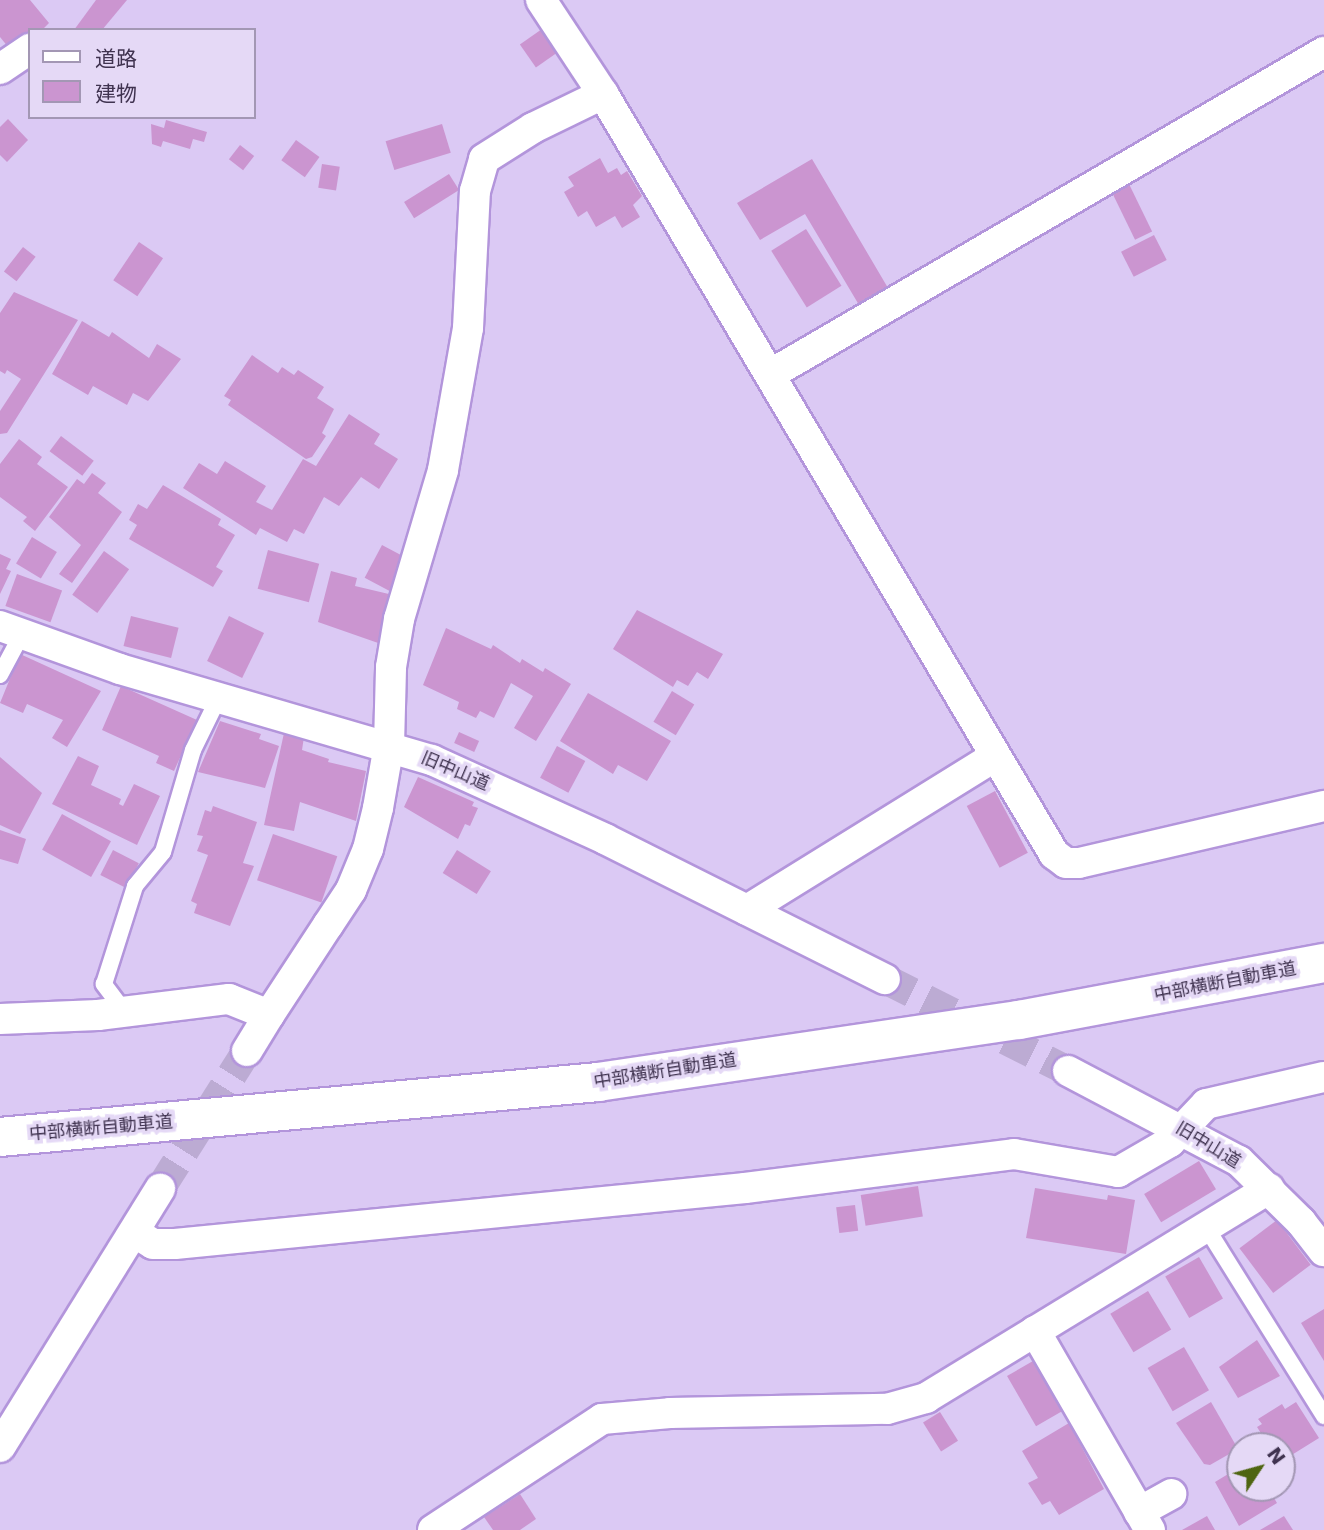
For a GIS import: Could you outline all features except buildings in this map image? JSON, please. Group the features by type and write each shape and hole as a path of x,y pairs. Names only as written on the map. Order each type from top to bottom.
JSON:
{"highway":[{"name":"中部横断自動車道","path":"0,1137 598,1082 1020,1020 1324,963"}],"street":[{"path":"541,0 603,94 771,374 1044,841 1066,863 1324,806"},
{"path":"0,69 28,51"},
{"path":"771,374 1324,52"},
{"path":"247,1051 351,890 368,849 389,745 391,667 399,619 443,470 468,328 475,191 484,159 533,128 603,94"},
{"name":"旧中山道","path":"11,630 218,699 389,745 604,839 885,979"},
{"path":"747,910 994,757"},
{"path":"0,1018 124,1011 229,999 270,1015"},
{"name":"旧中山道","path":"1068,1071 1239,1161 1269,1189 1324,1251"},
{"path":"134,1232 153,1244 175,1244 745,1188 1014,1154 1118,1172 1143,1161 1182,1129 1206,1104 1324,1077"},
{"path":"0,1447 160,1189"},
{"path":"433,1530 602,1419 670,1413 887,1409 926,1398 1269,1189"},
{"path":"1035,1331 1145,1521 1171,1494"}],"lane":[{"path":"0,675 11,630"},
{"path":"124,1011 104,984 135,886 163,852 193,750 218,699"},
{"path":"1206,1227 1324,1416"}],"tunnel":[{"path":"885,979 1068,1071"},
{"path":"160,1189 247,1051"}]}
